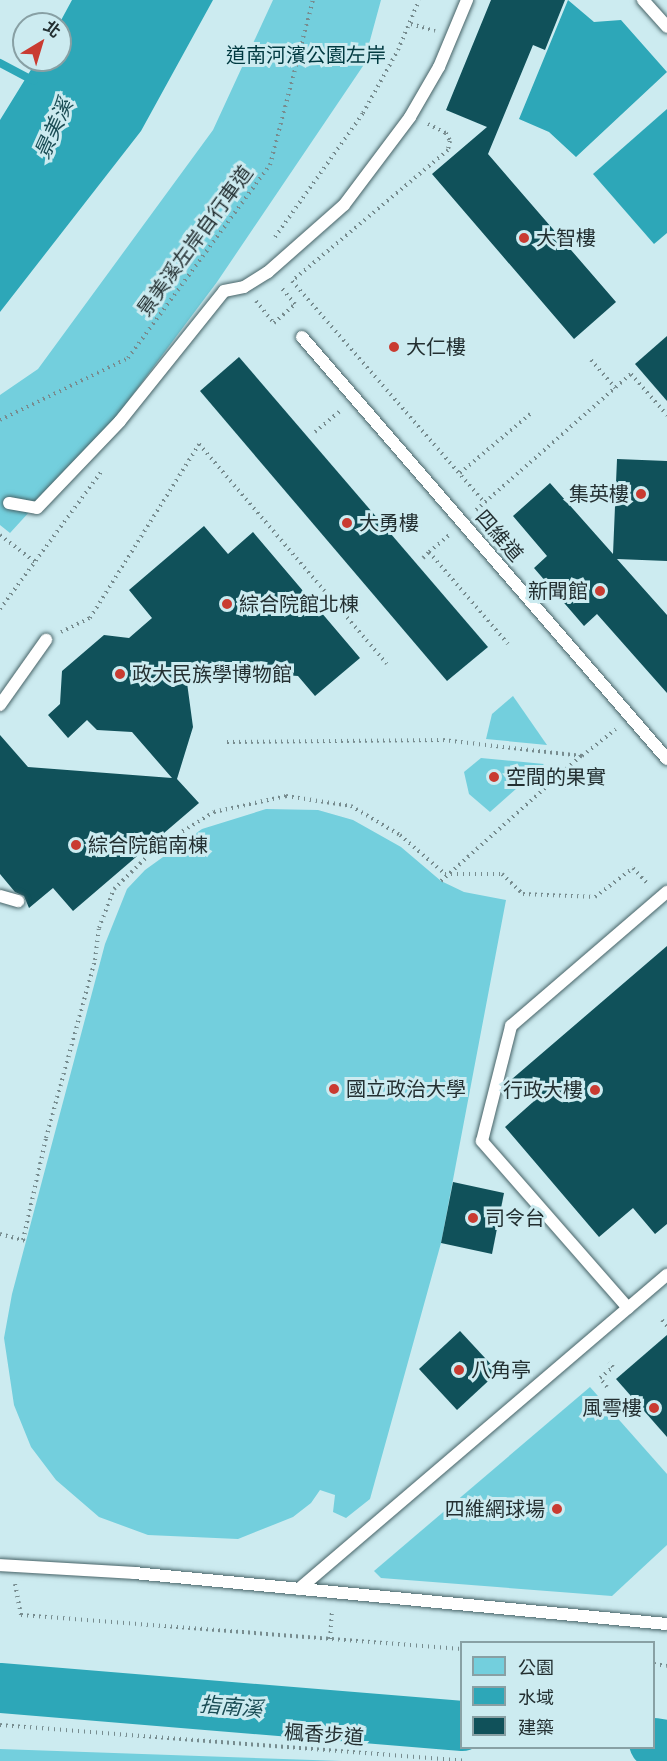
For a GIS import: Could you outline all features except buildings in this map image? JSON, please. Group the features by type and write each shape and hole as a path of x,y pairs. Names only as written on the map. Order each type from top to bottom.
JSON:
{"lane":[{"path":"9,503 37,508 120,421 224,291 244,287 279,264 344,205 411,117 440,67 467,0"},
{"path":"643,0 667,27"},
{"name":"四維道","path":"302,337 633,720 665,754"},
{"path":"0,705 46,640"},
{"path":"628,1308 482,1141 512,1026 664,895"},
{"path":"0,896 18,901"},
{"path":"299,1589 667,1275"},
{"path":"5,1565 299,1589 667,1624"}],"path":[{"name":"景美溪左岸自行車道","path":"0,420 128,358 270,165 313,0"},
{"path":"269,245 363,113 398,50 418,0"},
{"path":"411,117 446,133 450,141 448,150 292,281 484,502"},
{"path":"244,287 274,323 295,304"},
{"path":"591,360 615,387"},
{"path":"423,558 631,374 667,415"},
{"path":"315,432 354,398"},
{"path":"460,473 530,414"},
{"path":"46,640 90,618 199,444 387,664"},
{"path":"1,606 106,466"},
{"path":"0,535 35,562"},
{"path":"429,552 508,644"},
{"path":"441,881 445,874 582,756 633,720"},
{"path":"228,742 443,740 582,756"},
{"path":"0,1234 25,1241 46,1138 95,960 99,928 114,889 157,847 214,812 286,796 351,806 400,835 445,874 502,873 523,894 595,897 633,868 664,895"},
{"path":"662,1320 667,1326"},
{"path":"607,1387 600,1378 613,1367 609,1362"},
{"path":"5,1565 21,1615 460,1649"},
{"path":"330,1639 333,1601"},
{"name":"楓香步道","path":"0,1725 410,1759 466,1761"}],"green space":[{"name":"道南河濱公園左岸","path":"273,0 381,0 363,66 217,282 116,417 10,533 0,525 0,395 38,369 213,130"},
{"path":"513,696 547,745 486,739 492,714"},
{"path":"481,758 544,764 490,812 469,794 464,772"},
{"path":"266,809 318,810 353,820 401,847 441,881 464,892 506,900 441,1243 370,1499 346,1518 333,1512 335,1495 320,1490 311,1503 293,1517 238,1539 148,1535 99,1517 56,1480 31,1447 14,1405 4,1338 12,1294 105,944 127,889 145,870 202,829"},
{"name":"四維網球場","path":"590,1387 667,1474 667,1545 612,1596 381,1578 374,1571"},
{"path":"0,1749 342,1761 0,1761"}],"water":[{"name":"景美溪","path":"72,0 213,0 141,131 0,312 0,120 30,72 72,72 72,12 66,12"},
{"path":"568,0 594,22 621,20 667,72 576,157 549,132 519,119"},
{"path":"667,109 667,233 654,244 593,174"}],"waterway":[{"path":"0,63 34,81"},
{"name":"指南溪","path":"0,1688 460,1726"},
{"name":"指南溪","path":"655,1743 667,1745"}],"place":[{"name":"大智樓","path":"524,238"},
{"name":"大仁樓","path":"394,347"},
{"name":"集英樓","path":"641,494"},
{"name":"大勇樓","path":"347,523"},
{"name":"新聞館","path":"600,591"},
{"name":"綜合院館北棟","path":"227,604"},
{"name":"政大民族學博物館","path":"120,674"},
{"name":"空間的果實","path":"494,777"},
{"name":"綜合院館南棟","path":"76,845"},
{"name":"國立政治大學","path":"334,1089"},
{"name":"行政大樓","path":"595,1090"},
{"name":"司令台","path":"473,1218"},
{"name":"八角亭","path":"459,1370"},
{"name":"風雩樓","path":"654,1408"},
{"name":"四維網球場","path":"557,1509"}]}
